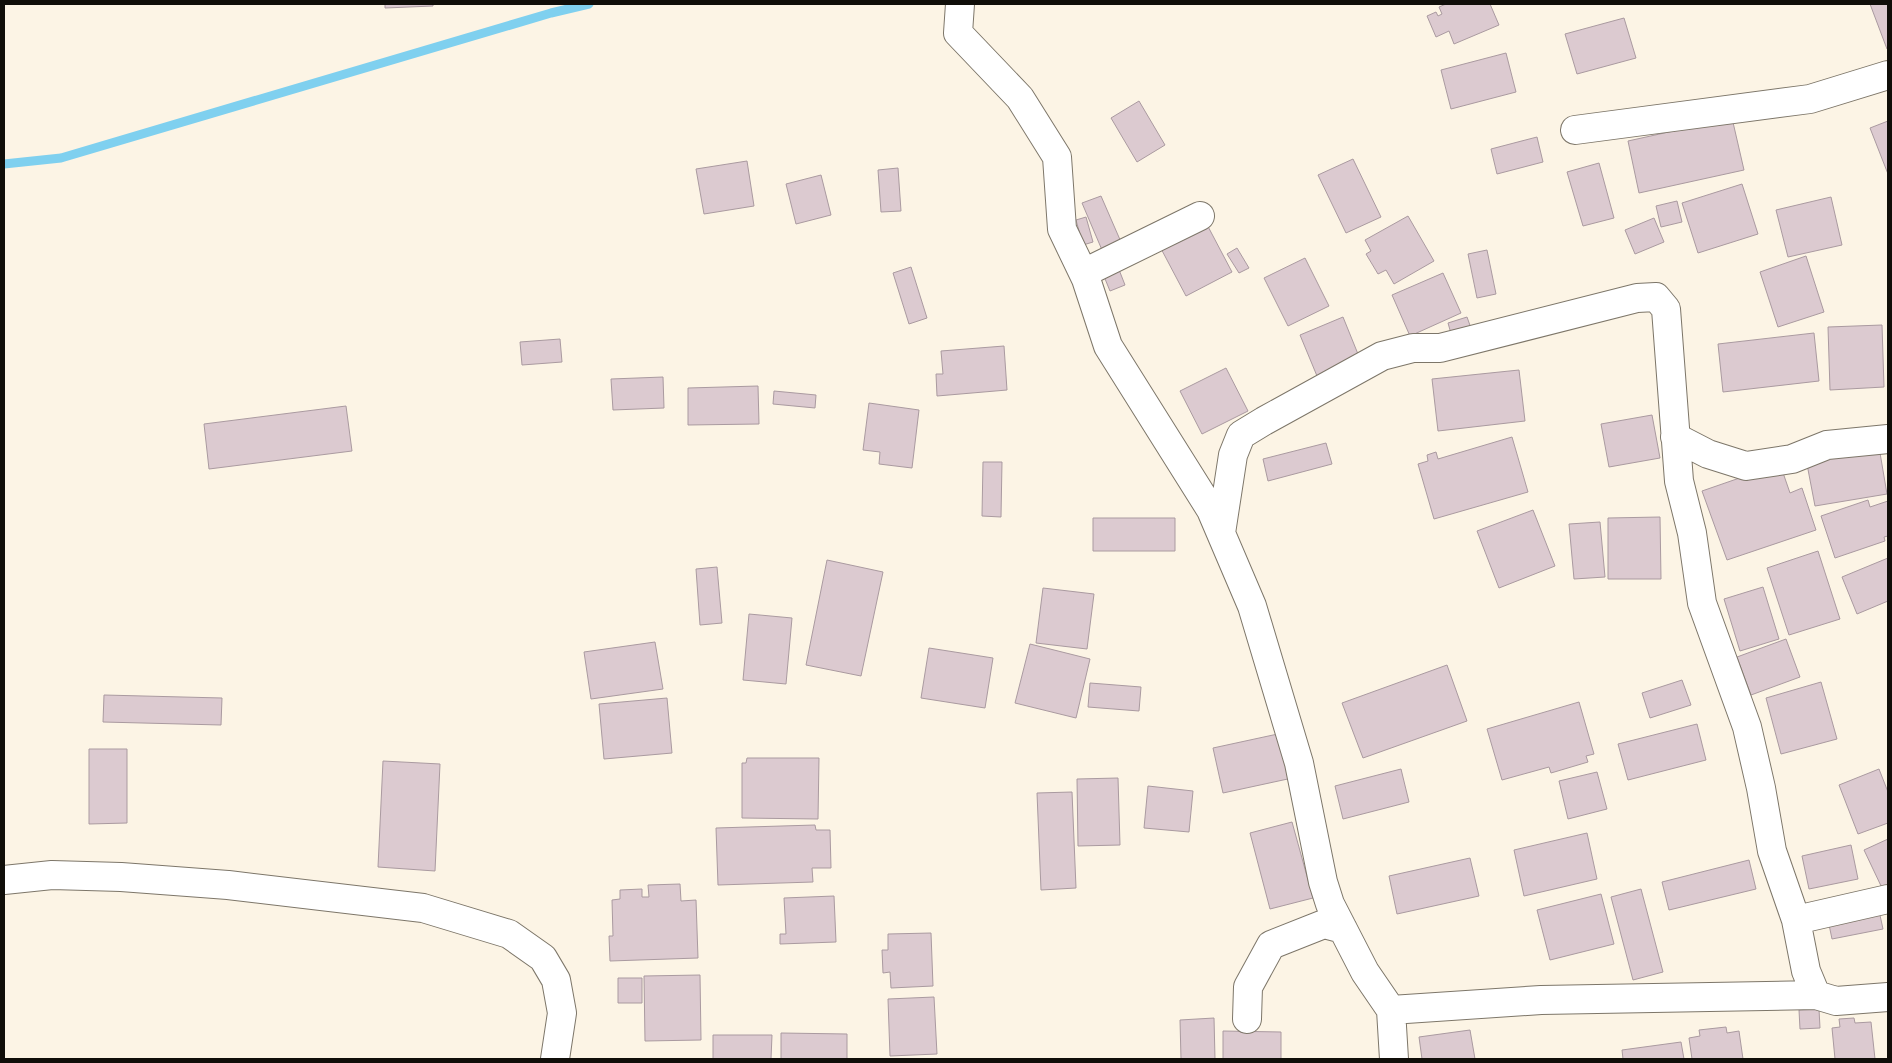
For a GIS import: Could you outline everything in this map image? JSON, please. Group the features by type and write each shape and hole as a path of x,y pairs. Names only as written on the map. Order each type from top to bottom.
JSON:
{"street":[{"path":"960,4 958,34 1020,98 1058,157 1062,229 1086,279 1108,346 1211,510 1252,606 1299,763 1323,882 1330,904 1365,972 1391,1010 1394,1059"},
{"path":"1576,130 1810,99 1888,75"},
{"path":"1086,279 1087,272 1094,268 1200,216"},
{"path":"1221,533 1233,455 1241,435 1264,420 1382,356 1413,348 1440,348 1637,298 1656,297 1666,309 1679,481 1692,533 1702,603 1747,727 1761,788 1772,851 1796,920 1806,971 1816,995"},
{"path":"1676,437 1708,454 1746,466 1792,459 1827,445 1888,439"},
{"path":"4,880 62,875 121,877 237,886 423,908 509,934 543,958 556,980 562,1013 555,1059"},
{"path":"1796,920 1888,899"},
{"path":"1247,1019 1248,987 1272,944 1324,924 1343,929"},
{"path":"1391,1010 1541,1000 1816,995 1836,1001 1888,996"}],"building":[{"path":"385,4 433,4 433,6 385,8"},
{"path":"1446,4 1490,4 1499,25 1454,44 1449,31 1436,37 1427,16 1436,12 1438,16 1442,14 1439,7"},
{"path":"1870,4 1888,4 1887,49"},
{"path":"1624,18 1636,58 1577,74 1565,34"},
{"path":"1506,53 1516,92 1451,109 1441,70"},
{"path":"1139,101 1165,145 1137,162 1111,118"},
{"path":"1732,118 1744,170 1639,193 1628,141"},
{"path":"1888,121 1888,174 1870,128"},
{"path":"1537,137 1543,162 1497,174 1491,149"},
{"path":"1353,159 1381,217 1346,233 1318,175"},
{"path":"747,161 754,206 704,214 696,169"},
{"path":"1599,163 1614,218 1583,226 1567,172"},
{"path":"898,168 901,211 881,212 878,170"},
{"path":"821,175 831,215 796,224 786,184"},
{"path":"1742,184 1758,234 1698,253 1682,203"},
{"path":"1101,196 1121,242 1102,250 1082,203"},
{"path":"1831,197 1842,245 1788,257 1776,210"},
{"path":"1677,201 1682,222 1661,227 1656,206"},
{"path":"1408,216 1434,261 1394,284 1386,270 1378,274 1366,254 1371,251 1365,240"},
{"path":"1086,217 1093,242 1083,245 1076,220"},
{"path":"1203,217 1232,272 1186,296 1157,241"},
{"path":"1654,218 1664,242 1635,254 1625,230"},
{"path":"1237,248 1249,268 1239,273 1227,254"},
{"path":"1487,250 1496,294 1477,298 1468,254"},
{"path":"1806,256 1824,312 1778,327 1760,272"},
{"path":"1305,258 1329,306 1288,326 1264,278"},
{"path":"1116,262 1125,285 1110,291 1101,269"},
{"path":"911,267 927,318 909,324 893,273"},
{"path":"1443,273 1461,313 1410,336 1392,295"},
{"path":"1343,317 1360,359 1317,376 1300,335"},
{"path":"1467,317 1472,331 1452,337 1448,323"},
{"path":"1882,325 1884,387 1830,390 1828,327"},
{"path":"1814,333 1819,381 1723,392 1718,344"},
{"path":"560,339 562,362 522,365 520,342"},
{"path":"1004,346 1007,390 937,396 936,374 943,374 941,351"},
{"path":"1226,368 1248,411 1202,434 1180,391"},
{"path":"1519,370 1525,421 1438,431 1432,379"},
{"path":"663,377 664,408 613,410 611,379"},
{"path":"758,386 759,424 688,425 688,388"},
{"path":"774,391 816,395 815,408 773,404"},
{"path":"869,403 919,410 912,468 879,464 880,452 863,450"},
{"path":"346,406 352,451 209,469 204,424"},
{"path":"1652,415 1660,458 1609,467 1601,424"},
{"path":"1512,437 1528,492 1434,519 1418,464 1428,461 1427,455 1436,452 1438,459"},
{"path":"1326,443 1332,464 1268,481 1263,459"},
{"path":"1879,447 1887,494 1815,506 1806,459"},
{"path":"983,462 1002,462 1001,517 982,516"},
{"path":"1780,464 1790,493 1802,488 1816,530 1727,560 1702,491"},
{"path":"1868,500 1870,507 1888,501 1888,536 1884,537 1885,541 1835,558 1821,516"},
{"path":"1533,510 1555,566 1499,588 1477,531"},
{"path":"1660,517 1661,579 1608,579 1608,518"},
{"path":"1093,518 1175,518 1175,551 1093,551"},
{"path":"1600,522 1605,577 1574,579 1569,524"},
{"path":"1818,551 1840,619 1789,635 1767,568"},
{"path":"1888,558 1888,601 1857,614 1842,577"},
{"path":"827,560 883,572 861,676 806,665"},
{"path":"717,567 722,623 700,625 696,569"},
{"path":"1763,587 1779,639 1740,651 1724,599"},
{"path":"1043,588 1094,594 1087,649 1036,643"},
{"path":"749,614 792,618 786,684 743,680"},
{"path":"1786,639 1800,677 1751,695 1737,657"},
{"path":"655,642 663,689 591,699 584,652"},
{"path":"1030,644 1090,659 1076,718 1015,703"},
{"path":"929,648 993,658 985,708 921,698"},
{"path":"1447,665 1467,721 1363,758 1342,703"},
{"path":"1682,680 1691,705 1650,718 1642,693"},
{"path":"1821,682 1837,739 1781,754 1766,698"},
{"path":"1090,683 1141,687 1139,711 1088,707"},
{"path":"104,695 222,698 221,725 103,722"},
{"path":"667,698 672,753 604,759 599,704"},
{"path":"1579,702 1594,754 1586,756 1588,762 1551,773 1549,767 1502,780 1487,729"},
{"path":"1697,724 1706,760 1628,780 1618,744"},
{"path":"1287,732 1297,777 1223,793 1213,748"},
{"path":"89,749 127,749 127,823 89,824"},
{"path":"747,758 819,758 818,819 742,818 742,763 746,763"},
{"path":"383,761 440,764 435,871 378,867"},
{"path":"1401,769 1409,802 1343,819 1335,786"},
{"path":"1879,769 1888,792 1888,823 1858,834 1839,785"},
{"path":"1597,772 1607,809 1568,819 1559,781"},
{"path":"1118,778 1120,845 1078,846 1077,779"},
{"path":"1148,786 1193,791 1189,832 1144,828"},
{"path":"1072,792 1076,888 1041,890 1037,793"},
{"path":"1292,822 1313,898 1270,909 1250,833"},
{"path":"815,825 816,830 830,830 831,868 812,868 813,882 718,885 716,828"},
{"path":"1587,833 1597,879 1524,896 1514,850"},
{"path":"1888,839 1888,885 1882,888 1864,850"},
{"path":"1851,845 1858,879 1809,889 1802,856"},
{"path":"1470,858 1479,896 1397,914 1389,876"},
{"path":"1749,860 1756,889 1669,910 1662,882"},
{"path":"680,884 681,901 696,900 698,958 610,961 609,936 613,936 612,900 620,899 620,890 642,889 642,897 649,897 648,885"},
{"path":"1641,889 1663,972 1633,980 1611,897"},
{"path":"1601,894 1614,944 1550,960 1537,910"},
{"path":"834,896 836,942 780,944 780,934 786,934 784,898"},
{"path":"1878,906 1883,929 1832,939 1827,915"},
{"path":"931,933 933,986 891,988 890,972 883,973 882,950 888,950 888,934"},
{"path":"700,975 701,1040 645,1041 644,976"},
{"path":"618,978 642,978 642,1003 618,1003"},
{"path":"934,997 937,1054 890,1056 888,999"},
{"path":"1819,1009 1820,1028 1800,1029 1799,1010"},
{"path":"1214,1018 1215,1059 1181,1059 1180,1020"},
{"path":"1854,1018 1855,1023 1871,1022 1875,1059 1835,1059 1832,1028 1840,1027 1839,1019"},
{"path":"1726,1027 1727,1033 1739,1031 1743,1059 1692,1059 1689,1038 1700,1036 1699,1030"},
{"path":"1470,1030 1475,1059 1422,1059 1419,1037"},
{"path":"1223,1031 1281,1032 1281,1059 1223,1059"},
{"path":"781,1033 847,1034 847,1059 781,1059"},
{"path":"713,1035 772,1035 771,1059 713,1059"},
{"path":"1681,1042 1684,1059 1623,1059 1622,1050"}],"waterway":[{"path":"4,164 61,158 551,13 589,4"}]}
